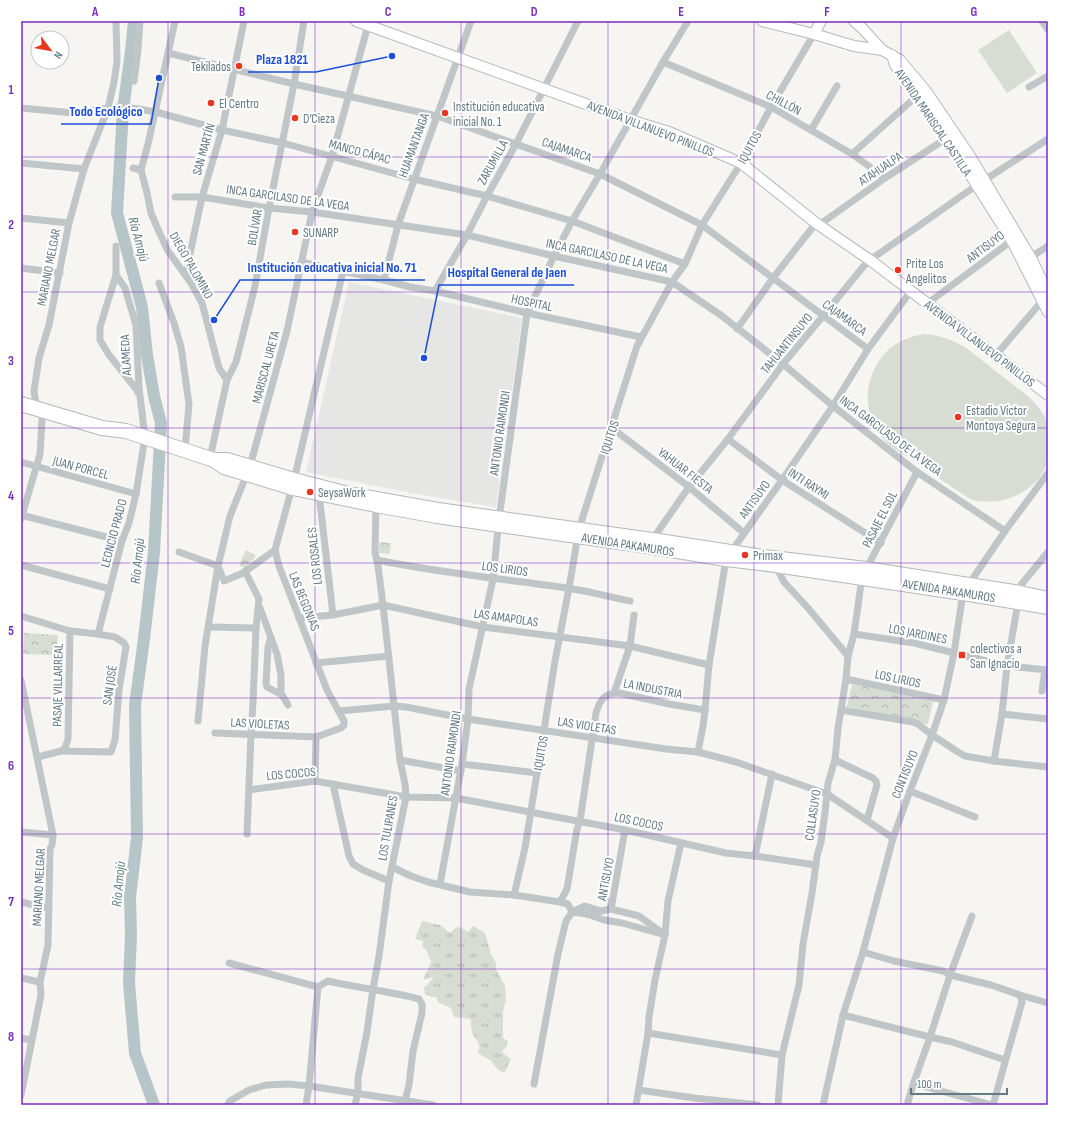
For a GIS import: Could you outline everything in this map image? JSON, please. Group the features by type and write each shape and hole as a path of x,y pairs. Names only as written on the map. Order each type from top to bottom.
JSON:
{"highway":[{"path":"21,395 37,405"},
{"path":"21,404 37,405"},
{"name":"AVENIDA PAKAMUROS","path":"37,405 102,428 149,438 212,459 224,467 249,470 319,494 376,505 579,533 728,556 864,573 1019,597 1048,599"},
{"name":"AVENIDA PAKAMUROS","path":"293,484 328,489 377,500 499,522"},
{"name":"AVENIDA PAKAMUROS","path":"579,533 652,540 776,565 864,573"},
{"name":"AVENIDA PAKAMUROS","path":"1019,597 1048,607"}],"street":[{"name":"MARIANO MELGAR","path":"21,516 40,454 42,420 34,391 39,358 49,325 69,223 84,169 108,108 114,82 117,62 116,21"},
{"path":"134,81 140,21"},
{"path":"133,168 141,170 156,112 176,21"},
{"name":"SAN MARTÍN","path":"191,283 187,268 202,197 222,130 244,21"},
{"name":"BOLÍVAR","path":"212,459 226,380 236,362 251,307 294,84 304,21"},
{"name":"AVENIDA VILLANUEVO PINILLOS","path":"356,21 369,23 458,58 630,120 669,132 741,163 818,224 928,303 1048,395"},
{"name":"HUAMANTANGA","path":"384,280 398,225 471,21"},
{"name":"ZARUMILLA","path":"435,291 516,144 578,21"},
{"name":"ANTONIO RAIMONDI","path":"440,884 462,767 468,719 469,689 493,579 499,522 527,313 572,221 688,21"},
{"path":"762,21 854,46 882,50"},
{"name":"IQUITOS","path":"514,895 524,854 536,774 579,533 637,346 672,282 685,264 702,225 741,163 771,107 822,21"},
{"path":"854,21 882,50"},
{"path":"1042,21 1048,30"},
{"name":"MARISCAL URETA","path":"198,721 205,646 218,566 230,516 249,470 287,331 312,212 332,156 369,23"},
{"name":"AVENIDA MARISCAL CASTILLA","path":"882,50 900,60 951,136 1015,238 1046,299 1048,312"},
{"name":"CAJAMARCA","path":"168,53 294,84 437,116 600,174 702,225 868,349"},
{"name":"CHILLÓN","path":"663,62 771,107 852,154 885,178"},
{"path":"1029,87 1048,76"},
{"path":"811,130 836,86"},
{"path":"852,154 922,93"},
{"name":"MANCO CÁPAC","path":"21,108 73,113 118,107 156,112 222,130 283,143 414,179 486,196 572,221 685,264"},
{"name":"ATAHUALPA","path":"737,329 773,278 818,224 885,178 951,136"},
{"name":"TAHUANTINSUYO","path":"652,540 689,486 728,438 783,364 863,267 870,260 980,183 1048,139"},
{"path":"21,163 84,169"},
{"name":"DIEGO PALOMINO","path":"141,170 148,193 151,213 168,251 191,283 202,303 219,368 226,380"},
{"name":"INCA GARCILASO DE LA VEGA","path":"175,197 202,197 269,208 312,212 467,235 672,282 722,316 917,472 1004,531"},
{"path":"21,218 69,223"},
{"name":"ANTISUYO","path":"928,303 1015,238"},
{"path":"116,246 116,275 100,327 100,340 109,355 137,390 142,407"},
{"path":"1027,260 1048,246"},
{"name":"HOSPITAL","path":"302,262 641,337"},
{"path":"21,268 60,273"},
{"path":"293,484 343,271"},
{"name":"ALAMEDA","path":"116,275 125,288 136,325 139,388 149,438"},
{"path":"160,283 174,323 180,347 189,404 182,449"},
{"name":"ANTISUYO","path":"698,752 705,710 708,665 728,556 833,406 868,349 911,291"},
{"path":"996,355 1046,299"},
{"name":"YAHUAR FIESTA","path":"612,428 689,486 744,533"},
{"name":"LEONCIO PRADO","path":"98,634 122,541 129,523 149,438"},
{"name":"INTI RAYMI","path":"728,438 782,480 881,543"},
{"name":"JUAN PORCEL","path":"21,462 136,494"},
{"name":"PASAJE EL SOL","path":"864,573 917,472"},
{"name":"CONTISUYO","path":"823,1105 844,1015 863,952 893,838 944,700 966,589 1004,531 1047,477"},
{"name":"LAS BEGONIAS","path":"293,484 275,550 278,566 327,690 344,721"},
{"name":"LOS ROSALES","path":"319,494 333,615"},
{"name":"LOS TULIPANES","path":"355,1105 358,1093 358,1078 379,956 389,881 406,797 400,760 376,552 376,505"},
{"path":"21,516 122,541"},
{"path":"179,552 218,566 224,581 243,573 275,550"},
{"path":"994,761 1002,714 1007,666 1021,585 1048,552"},
{"name":"LOS LIRIOS","path":"377,560 493,579 569,588 630,601"},
{"path":"21,565 110,590"},
{"path":"776,565 784,582 813,613 848,656"},
{"path":"245,571 260,599 256,628 247,834"},
{"name":"COLLASUYO","path":"778,1105 782,1055 799,985 803,944 821,842 828,784 835,760 848,656 854,634 864,573"},
{"name":"LAS AMAPOLAS","path":"299,618 333,615 383,605 483,627 630,646 708,665"},
{"path":"259,606 272,637 277,654 281,675 282,695 288,705"},
{"path":"614,693 630,646 634,615"},
{"path":"21,616 70,630 98,634"},
{"path":"209,626 256,628"},
{"name":"PASAJE VILLARREAL","path":"62,751 65,748 68,739 70,630"},
{"name":"SAN JOSÉ","path":"62,751 111,752 115,740 118,690 126,648 124,643 115,638 98,634"},
{"name":"LOS JARDINES","path":"854,634 914,643 1007,666 1047,670"},
{"path":"272,637 268,654 266,684 267,687 282,695"},
{"path":"316,663 389,656"},
{"path":"1042,691 1047,670"},
{"name":"LOS LIRIOS","path":"846,679 944,700"},
{"name":"MARIANO MELGAR","path":"21,680 24,709 38,757 53,835 50,849 48,945 40,982 41,995 21,1095"},
{"name":"LA INDUSTRIA","path":"592,738 599,703 605,696 614,693 705,710"},
{"name":"LAS VIOLETAS","path":"339,711 394,706 406,707 468,719 666,749 698,752 736,762 827,794 893,838"},
{"path":"841,710 913,722 962,754 994,761 1048,766"},
{"path":"1002,714 1048,719"},
{"name":"LAS VIOLETAS","path":"215,733 316,737 341,728 344,725 344,721"},
{"path":"315,781 316,737"},
{"path":"560,902 567,889 577,829 580,821 592,738"},
{"path":"38,757 62,751"},
{"path":"400,760 536,774"},
{"path":"835,760 870,776 876,781 877,785 867,820"},
{"path":"756,856 772,774"},
{"name":"LOS COCOS","path":"248,790 315,781 406,797 456,798 625,830 726,853 756,856 816,866"},
{"path":"333,784 353,864 375,876 389,881"},
{"path":"910,791 975,817"},
{"name":"ANTISUYO","path":"587,914 611,909 625,830"},
{"path":"21,832 53,835"},
{"path":"636,1105 655,980 665,935 669,895 681,843"},
{"path":"392,867 428,882 470,892 514,895 560,902 568,904 572,912"},
{"path":"21,902 49,908"},
{"path":"534,1084 562,935 566,921 572,912 585,906 601,911"},
{"path":"611,909 639,916 665,935"},
{"path":"572,912 587,914 604,920 622,923 665,935"},
{"path":"907,1105 950,975 972,916"},
{"path":"863,952 894,961 943,971 950,975 991,985 1048,1003"},
{"path":"229,963 318,987 328,981 419,999 422,1004 422,1013 413,1050 405,1103"},
{"path":"21,978 40,982"},
{"path":"306,1105 318,987"},
{"path":"914,1082 923,1086 992,1105 1022,1002 1020,995"},
{"path":"844,1015 952,1042 1005,1060"},
{"path":"648,1033 782,1055"},
{"path":"21,1038 31,1040"},
{"path":"229,1105 228,1104 230,1101 249,1090 266,1085 288,1084 358,1093 405,1103 433,1105"},
{"path":"638,1090 758,1105"}],"shaded area":[{"path":"349,282 522,318 496,507 427,496 306,472"}],"green space":[{"path":"1009,30 1037,73 1007,93 978,50"},
{"name":"Estadio Víctor Montoya Segura","path":"923,334 945,338 965,347 1029,397 1043,413 1048,427 1047,463 1038,479 1031,487 1022,493 991,502 970,499 890,446 874,425 869,407 868,389 870,379 878,362 888,350 900,342"},
{"path":"379,542 391,543 390,554 379,553"},
{"path":"246,550 256,556 245,568 239,565"},
{"path":"24,633 58,635 56,655 23,654"},
{"path":"852,684 933,701 928,724 847,707"},
{"path":"422,921 440,925 450,933 455,928 459,927 468,932 473,926 484,932 491,954 496,963 496,969 505,986 506,999 503,1012 503,1038 508,1041 506,1047 502,1051 511,1059 505,1072 499,1071 491,1061 478,1053 479,1044 472,1032 471,1019 454,1017 451,1008 438,1002 436,997 425,994 424,987 434,977 423,980 431,962 427,951 422,946 423,941 415,939"}],"waterway":[{"name":"Río Amojú","path":"134,21 123,110 117,213 142,307 147,355 154,396 161,423 154,552 135,705 137,838 130,897 131,935 129,983 135,1053 154,1105"}],"place":[{"name":"Plaza 1821","path":"392,56"},
{"name":"Tekilados","path":"239,66"},
{"name":"Todo Ecológico","path":"159,78"},
{"name":"El Centro","path":"211,103"},
{"name":"Institución educativa inicial No. 1","path":"445,113"},
{"name":"D’Cieza","path":"295,118"},
{"name":"SUNARP","path":"295,232"},
{"name":"Prite Los Angelitos","path":"898,270"},
{"name":"Institución educativa inicial No. 71","path":"214,320"},
{"name":"Hospital General de Jaen","path":"424,358"},
{"name":"Estadio Víctor Montoya Segura","path":"958,417"},
{"name":"SeysaWork","path":"310,492"},
{"name":"Primax","path":"745,555"},
{"name":"colectivos a San Ignacio","path":"962,655"}]}
